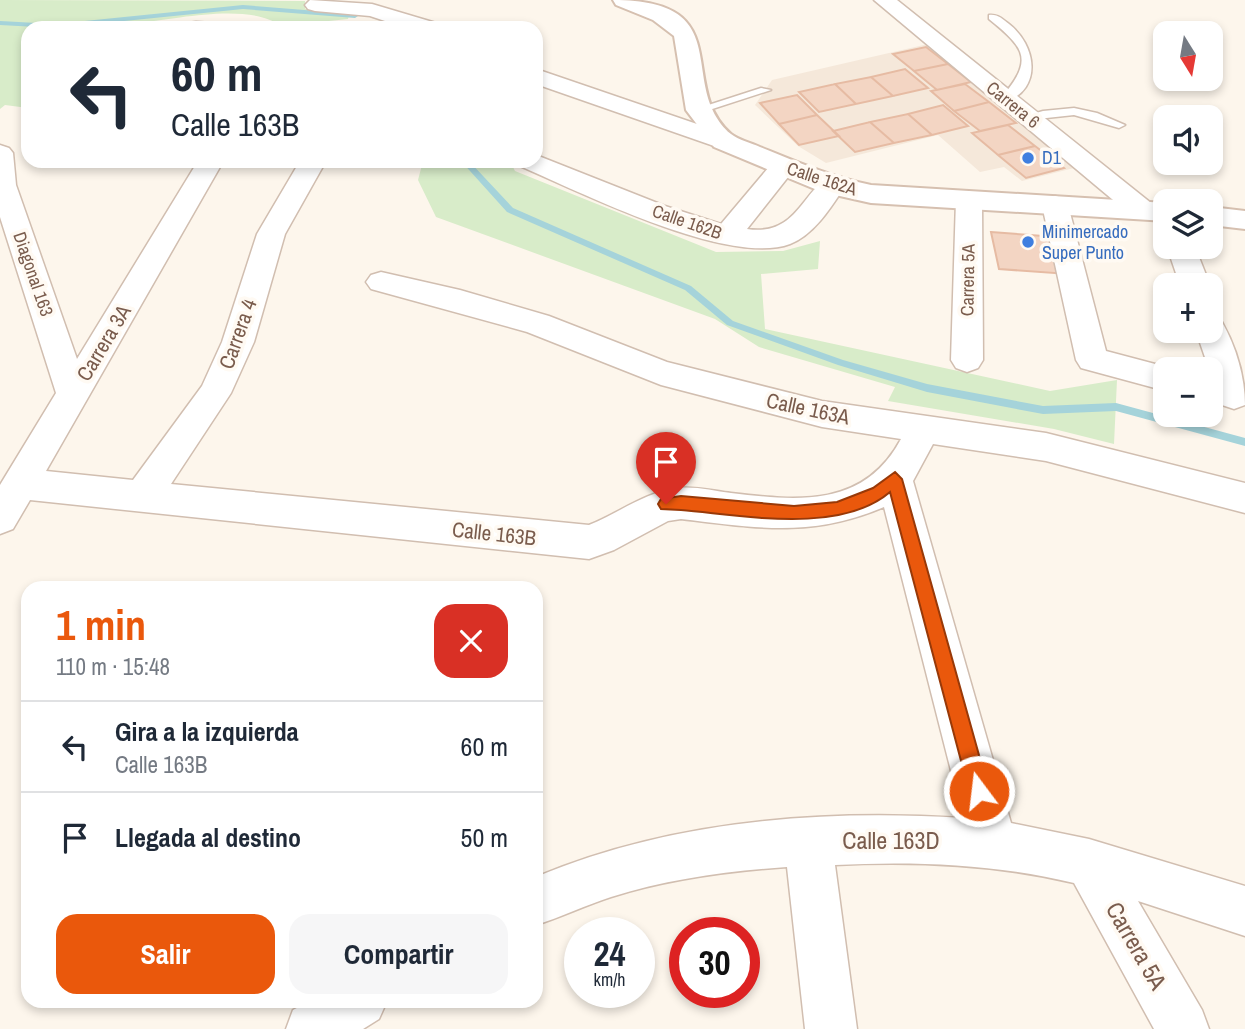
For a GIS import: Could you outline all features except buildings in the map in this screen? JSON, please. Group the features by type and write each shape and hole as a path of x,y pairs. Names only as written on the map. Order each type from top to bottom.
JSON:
{"street":[{"path":"624,0 676,23 688,41 699,110 723,141"},
{"name":"Carrera 6","path":"884,0 1028,117 1153,210"},
{"path":"315,5 372,19"},
{"name":"Calle 162A","path":"543,78 723,141 832,186 871,194 1153,210"},
{"name":"Diagonal 163","path":"0,153 3,185 74,394"},
{"name":"Calle 162B","path":"543,167 705,231 759,241 779,238 793,230 832,186"},
{"path":"726,236 783,167"},
{"name":"Carrera 3A","path":"0,518 206,168"},
{"name":"Carrera 4","path":"142,496 215,393 238,342 271,234 309,168"},
{"name":"Carrera 5A","path":"967,360 969,200"},
{"path":"1055,205 1092,360 1153,376"},
{"path":"1223,217 1245,220"},
{"name":"Calle 163A","path":"381,282 538,324 661,373 822,414 1080,454 1245,498"},
{"path":"1215,343 1230,395"},
{"name":"Calle 163B","path":"20,484 589,542 608,537 666,504 794,513 838,509 878,493 895,479 923,430"},
{"path":"895,479 993,844"},
{"name":"Calle 163D","path":"543,898 565,887 678,855 808,841 907,839 993,844 1089,863 1245,911"},
{"path":"808,841 831,1029"},
{"name":"Carrera 5A","path":"1089,863 1183,1029"},
{"path":"312,1029 349,1008"}],"lane":[{"path":"993,17 1017,36 1024,50 1027,71 1022,85 1006,99"},
{"path":"699,110 765,90"},
{"path":"1028,117 1069,109 1083,111 1119,125"}],"shaded area":[{"path":"928,44 1078,167 1022,181 1004,167 980,172 938,135 826,163 798,146 755,105 772,80"}],"green space":[{"path":"0,0 305,1 305,9 350,12 348,19 329,21 271,21 232,13 153,21 21,21 21,107 5,105 0,109"},
{"path":"421,168 514,168 515,171 716,252 783,251 820,241 818,269 761,274 765,329 1050,391 1117,380 1114,444 1054,429 888,401 895,387 759,347 715,319 436,217 418,180"}],"waterway":[{"path":"104,21 243,7 355,16"},
{"path":"0,23 21,24"},
{"path":"471,168 510,210 688,288 730,323 841,363 927,388 1043,410 1116,407 1245,442"}],"place":[{"name":"D1","path":"1028,158"},
{"name":"Minimercado Super Punto","path":"1028,242"}],"route":[{"path":"666,504 794,513 838,509 859,503 878,493 895,479 979,791"}]}
